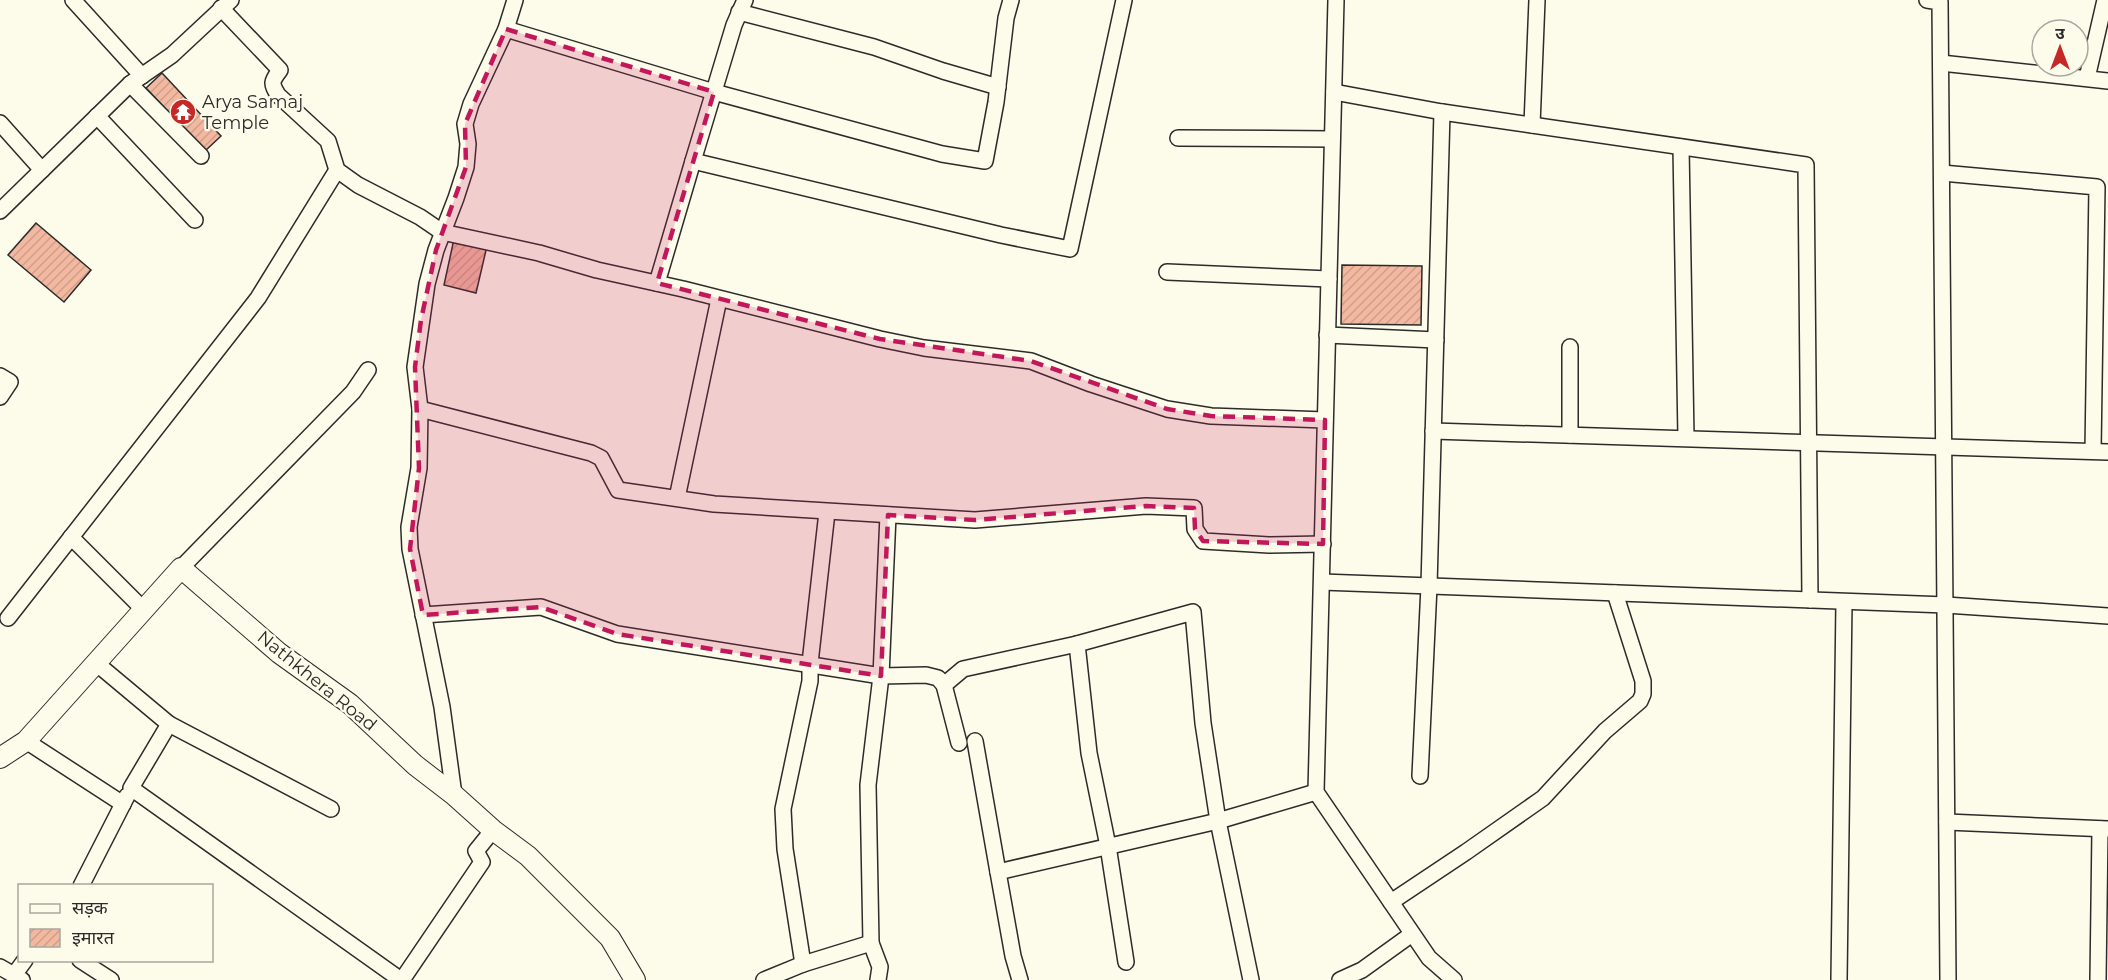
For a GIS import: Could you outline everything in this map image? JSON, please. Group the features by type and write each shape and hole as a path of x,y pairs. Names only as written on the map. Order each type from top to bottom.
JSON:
{"street":[{"path":"73,0 136,80 201,156"},
{"path":"454,795 442,707 410,549 409,527 418,468 420,409 415,367 427,284 442,232 466,167 468,144 465,124 471,104 506,29 515,0"},
{"path":"506,29 714,92 942,154 985,161 998,87 1006,18 1011,0"},
{"path":"693,161 1001,235 1070,249 1124,0"},
{"path":"1336,0 1316,792 1429,958 1454,980"},
{"path":"1532,125 1537,0"},
{"path":"1927,0 1940,2 1948,980"},
{"path":"2090,62 2105,0"},
{"path":"0,211 136,80 172,55 226,4 280,70 273,80 273,86 279,95 328,141 338,170 442,232 539,253 597,270 880,339 924,348 1031,362 1167,409 1211,416 1325,420"},
{"path":"657,283 742,6 998,87"},
{"path":"1941,63 2030,72"},
{"path":"2086,78 2108,81"},
{"path":"1334,93 1442,112 1806,165 1810,600"},
{"path":"1420,776 1429,586 1442,112"},
{"path":"97,116 195,220"},
{"path":"0,123 42,170"},
{"path":"1178,138 1332,139"},
{"path":"1681,147 1686,438"},
{"path":"8,618 258,298 338,170"},
{"path":"1433,431 2100,452 2102,239 2097,187 1942,173"},
{"path":"1167,272 1329,279"},
{"path":"677,498 719,299"},
{"path":"1327,335 1436,340"},
{"path":"1570,347 1570,435"},
{"path":"0,758 26,741 181,568 353,392 368,370"},
{"path":"0,376 10,382 0,397"},
{"path":"420,409 591,453 601,458 618,490 714,504 975,519 1146,506 1194,508 1195,529 1203,541 1269,545 1323,544"},
{"path":"803,964 785,849 783,809 810,681 810,663 827,512"},
{"path":"878,980 880,967 871,943 868,785 881,676 888,515"},
{"path":"71,537 144,610"},
{"name":"Nathkhera Road","path":"181,568 279,653 350,704 415,765 528,856 610,938 635,980"},
{"path":"1322,582 1810,600 2108,616"},
{"path":"1391,902 1543,798 1605,731 1641,701 1643,681 1615,593"},
{"path":"1839,980 1844,602"},
{"path":"423,615 541,607 618,634 881,676 926,675 938,678 944,685 959,743"},
{"path":"944,685 963,669 1077,644 1193,612 1203,723 1218,821 1251,980"},
{"path":"1077,644 1089,753 1108,846 1126,962"},
{"path":"96,663 169,724 331,809"},
{"path":"82,884 131,788 169,724"},
{"path":"26,741 123,804"},
{"path":"975,741 1013,956 1020,980"},
{"path":"131,788 401,980 482,862 476,851 493,830"},
{"path":"998,872 1218,821 1316,792"},
{"path":"1947,822 2104,829 2098,980"},
{"path":"1340,980 1362,970 1412,934"},
{"path":"764,980 803,964 871,943"},
{"path":"12,974 23,962"},
{"path":"84,962 111,980"}],"highlighted area":[{"path":"506,29 714,92 657,283 880,339 1031,361 1167,409 1211,416 1325,420 1323,544 1203,541 1195,529 1194,508 1146,506 975,520 888,515 881,676 617,634 541,607 423,615 410,549 419,468 415,367 421,320 436,250 466,167 465,124"}],"building":[{"name":"Arya Samaj Temple","path":"162,73 221,136 205,151 146,88"},
{"path":"36,223 91,270 64,302 8,255"},
{"path":"454,239 487,246 476,293 444,285"},
{"path":"1342,265 1422,266 1421,325 1341,324"}],"place":[{"name":"Arya Samaj Temple","path":"183,112"}]}
